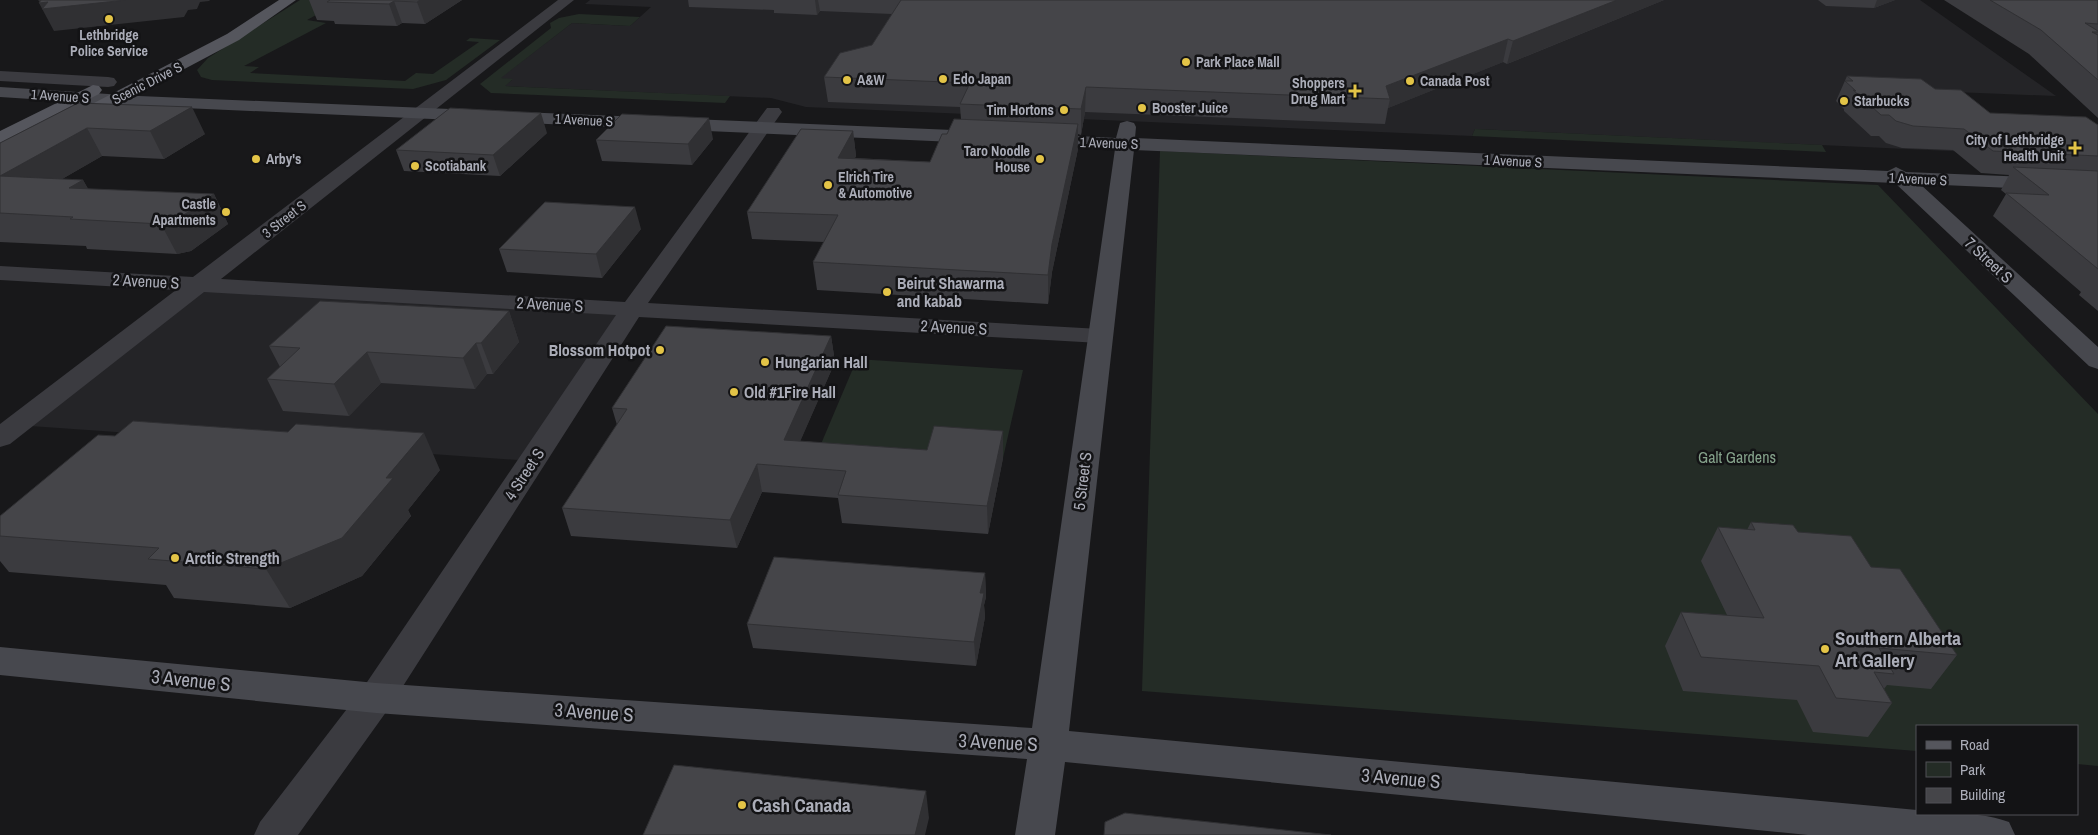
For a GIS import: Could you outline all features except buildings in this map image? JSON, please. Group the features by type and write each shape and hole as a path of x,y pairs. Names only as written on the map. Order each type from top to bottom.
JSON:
{"main road":[{"name":"Scenic Drive S","path":"58,129 146,85 233,37 289,0"},
{"name":"Scenic Drive S","path":"161,57 177,48"},
{"name":"Scenic Drive S","path":"0,138 124,74"}],"street":[{"name":"3 Street S","path":"0,438 567,0"},
{"name":"1 Avenue S","path":"0,76 146,85 442,97 768,120"},
{"name":"1 Avenue S","path":"0,92 114,100 421,112 768,120 989,130"},
{"name":"4 Street S","path":"274,835 376,698 632,309 768,120"},
{"name":"1 Avenue S","path":"1034,123 1126,135 1901,179 2098,186"},
{"name":"1 Avenue S","path":"1022,139 1126,135 1881,160 2098,171"},
{"name":"5 Street S","path":"1036,835 1126,135"},
{"name":"7 Street S","path":"1881,160 2098,361"},
{"name":"2 Avenue S","path":"0,273 1100,336"},
{"name":"3 Avenue S","path":"0,661 376,698 1048,745 1856,828 1995,835"}],"shaded area":[{"path":"590,0 1920,0 2056,96 1930,91 2014,154 1475,129 1472,136 806,107 771,98 504,86 512,80 500,78 572,23 630,26 651,7 585,4"},
{"path":"200,284 632,309 533,461 16,425"}],"green space":[{"path":"300,0 343,0 307,20 326,23 244,66 259,67 250,73 405,81 416,73 433,74 479,42 466,41 470,38 500,40 446,80 413,89 212,80 201,77 197,70 208,58"},
{"path":"579,14 640,17 630,26 572,23 501,78 513,79 505,86 730,96 725,103 491,93 480,84 551,28 550,23 559,18"},
{"path":"1475,129 1822,145 1826,152 1472,136"},
{"name":"Galt Gardens","path":"1160,151 1878,185 2098,414 2098,766 2078,764 2078,725 1916,725 1916,751 1142,691"},
{"path":"857,359 1023,370 1003,458 821,444"}],"place":[{"name":"Lethbridge Police Service","path":"109,19"},
{"name":"Park Place Mall","path":"1186,62"},
{"name":"Edo Japan","path":"943,79"},
{"name":"A&W","path":"847,80"},
{"name":"Canada Post","path":"1410,81"},
{"name":"Shoppers Drug Mart","path":"1355,91"},
{"name":"Starbucks","path":"1844,101"},
{"name":"Booster Juice","path":"1142,108"},
{"name":"Tim Hortons","path":"1064,110"},
{"name":"City of Lethbridge Health Unit","path":"2075,148"},
{"name":"Arby's","path":"256,159"},
{"name":"Taro Noodle House","path":"1040,159"},
{"name":"Scotiabank","path":"415,166"},
{"name":"Elrich Tire & Automotive","path":"828,185"},
{"name":"Castle Apartments","path":"226,212"},
{"name":"Beirut Shawarma and kabab","path":"887,292"},
{"name":"Blossom Hotpot","path":"660,350"},
{"name":"Hungarian Hall","path":"765,362"},
{"name":"Old #1Fire Hall","path":"734,392"},
{"name":"Arctic Strength","path":"175,558"},
{"name":"Southern Alberta Art Gallery","path":"1825,649"},
{"name":"Cash Canada","path":"742,805"}]}
